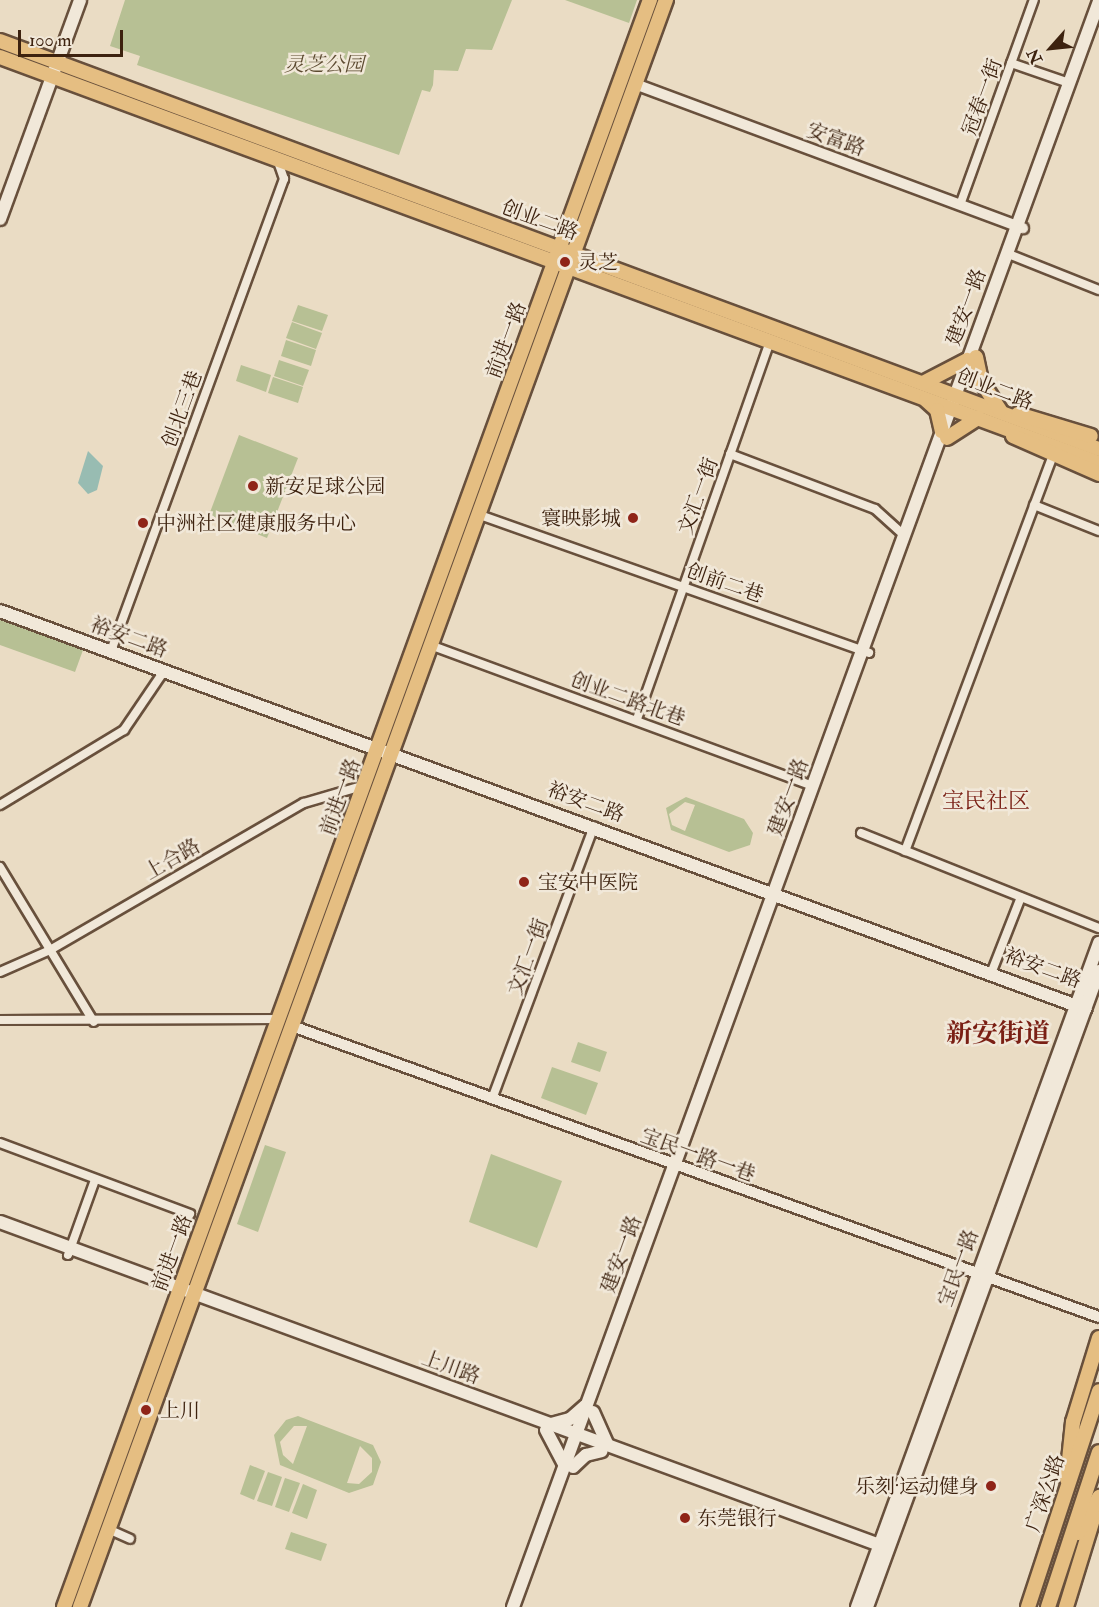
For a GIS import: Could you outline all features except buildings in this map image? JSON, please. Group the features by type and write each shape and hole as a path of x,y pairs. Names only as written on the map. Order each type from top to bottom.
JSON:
{"main road":[{"path":"0,219 54,61 72,0"},
{"path":"54,61 80,0"},
{"name":"前进一路","path":"80,1607 391,756 423,653 605,145 650,0"},
{"name":"前进一路","path":"605,145 635,84 666,0"},
{"name":"建安一路","path":"1020,227 1099,1"},
{"name":"建安一路","path":"522,1607 590,1407 1010,254 1099,22"},
{"name":"创业二路","path":"0,41 923,383 978,418 999,418"},
{"name":"创业二路","path":"0,57 925,398 956,402 1038,433 1099,463"},
{"path":"0,197 49,75"},
{"name":"前进一路","path":"64,1607 377,752 423,653 477,514 561,264"},
{"path":"923,383 972,358 999,418 1053,456 1099,474"},
{"path":"925,398 937,410 945,434 978,418"},
{"path":"999,418 1037,416 1099,439"},
{"name":"创业二路","path":"1038,433 1099,449"},
{"name":"建安一路","path":"777,896 813,786 866,650 903,534 945,434"},
{"name":"裕安二路","path":"0,611 111,651 162,674"},
{"name":"裕安二路","path":"0,618 391,756 1079,1006"},
{"name":"裕安二路","path":"777,896 992,971 1079,1006"},
{"name":"宝民一路","path":"857,1607 882,1550 1079,1006 1099,943"},
{"name":"宝民一路","path":"1079,1006 1099,971"},
{"name":"上川路","path":"0,1222 69,1252"},
{"name":"上川路","path":"0,1230 69,1252 882,1550"},
{"path":"1065,1493 1073,1422 1099,1338"},
{"name":"广深公路","path":"1028,1607 1099,1391"},
{"path":"590,1407 605,1448 586,1455 569,1467 548,1427 570,1419 590,1407"},
{"name":"广深公路","path":"1048,1607 1099,1452"},
{"name":"建安一路","path":"513,1607 569,1467"},
{"path":"1063,1561 1099,1498"},
{"path":"1066,1607 1099,1498"},
{"name":"宝民一路","path":"867,1607 882,1550"}],"street":[{"name":"冠春一街","path":"960,205 1034,0"},
{"path":"1011,63 1069,83"},
{"name":"安富路","path":"635,84 1020,227"},
{"path":"277,159 284,179 303,169"},
{"name":"创北三巷","path":"111,651 284,179"},
{"path":"1010,254 1099,290"},
{"name":"文汇一街","path":"637,719 770,341"},
{"path":"730,454 875,509 903,534"},
{"path":"905,851 1053,456"},
{"path":"1034,506 1099,531"},
{"name":"创前二巷","path":"477,514 866,650"},
{"name":"创业二路北巷","path":"423,653 637,719 813,786"},
{"path":"0,805 124,730 162,674"},
{"name":"上合路","path":"0,972 50,950 304,803 365,785"},
{"name":"文汇一街","path":"492,1099 593,829"},
{"path":"861,833 1099,928"},
{"path":"0,867 94,1022"},
{"path":"992,971 1020,897"},
{"path":"0,1020 94,1022 279,1020"},
{"name":"宝民一路一巷","path":"292,1026 1097,1320"},
{"path":"0,1143 190,1214"},
{"path":"69,1252 95,1180"},
{"path":"108,1529 130,1539"}],"green space":[{"name":"灵芝公园","path":"125,0 512,0 492,50 466,49 458,71 434,70 433,85 430,92 422,90 399,155 137,65 140,56 110,46"},
{"path":"565,0 637,0 629,23"},
{"path":"298,305 328,315 322,331 292,321"},
{"path":"292,322 322,333 316,349 286,338"},
{"path":"286,340 316,350 311,366 281,356"},
{"path":"279,360 309,370 303,386 274,376"},
{"path":"241,365 271,375 266,392 236,381"},
{"path":"273,377 303,387 298,403 268,393"},
{"name":"新安足球公园","path":"239,435 298,458 267,538 209,515"},
{"path":"0,620 83,650 75,672 0,645"},
{"path":"686,797 744,819 753,833 750,845 729,852 671,830 666,808","holes":["685,802 695,805 685,831 672,825 669,814"]},
{"path":"578,1042 607,1052 600,1072 571,1062"},
{"path":"552,1067 598,1083 586,1115 541,1098"},
{"path":"265,1145 286,1152 258,1232 237,1224"},
{"path":"491,1154 562,1181 537,1248 469,1222"},
{"path":"298,1416 373,1445 381,1462 373,1485 349,1493 280,1465 274,1435 286,1420","holes":["294,1426 307,1426 293,1464 283,1455 280,1442","360,1446 372,1458 372,1472 359,1484 347,1483"]},
{"path":"250,1465 265,1471 254,1500 240,1494"},
{"path":"268,1472 282,1477 272,1506 257,1501"},
{"path":"285,1478 300,1483 289,1512 275,1507"},
{"path":"303,1484 317,1490 307,1519 292,1513"},
{"path":"291,1532 327,1544 321,1561 285,1549"}],"water":[{"path":"88,451 103,466 97,490 88,494 78,483"}],"place":[{"name":"灵芝","path":"565,262"},
{"name":"新安足球公园","path":"253,486"},
{"name":"寰映影城","path":"633,518"},
{"name":"中洲社区健康服务中心","path":"143,523"},
{"name":"宝安中医院","path":"524,882"},
{"name":"上川","path":"146,1410"},
{"name":"乐刻·运动健身","path":"991,1486"},
{"name":"东莞银行","path":"685,1518"}],"district":[{"name":"宝民社区","path":"986,802"},
{"name":"新安街道","path":"998,1035"}]}
